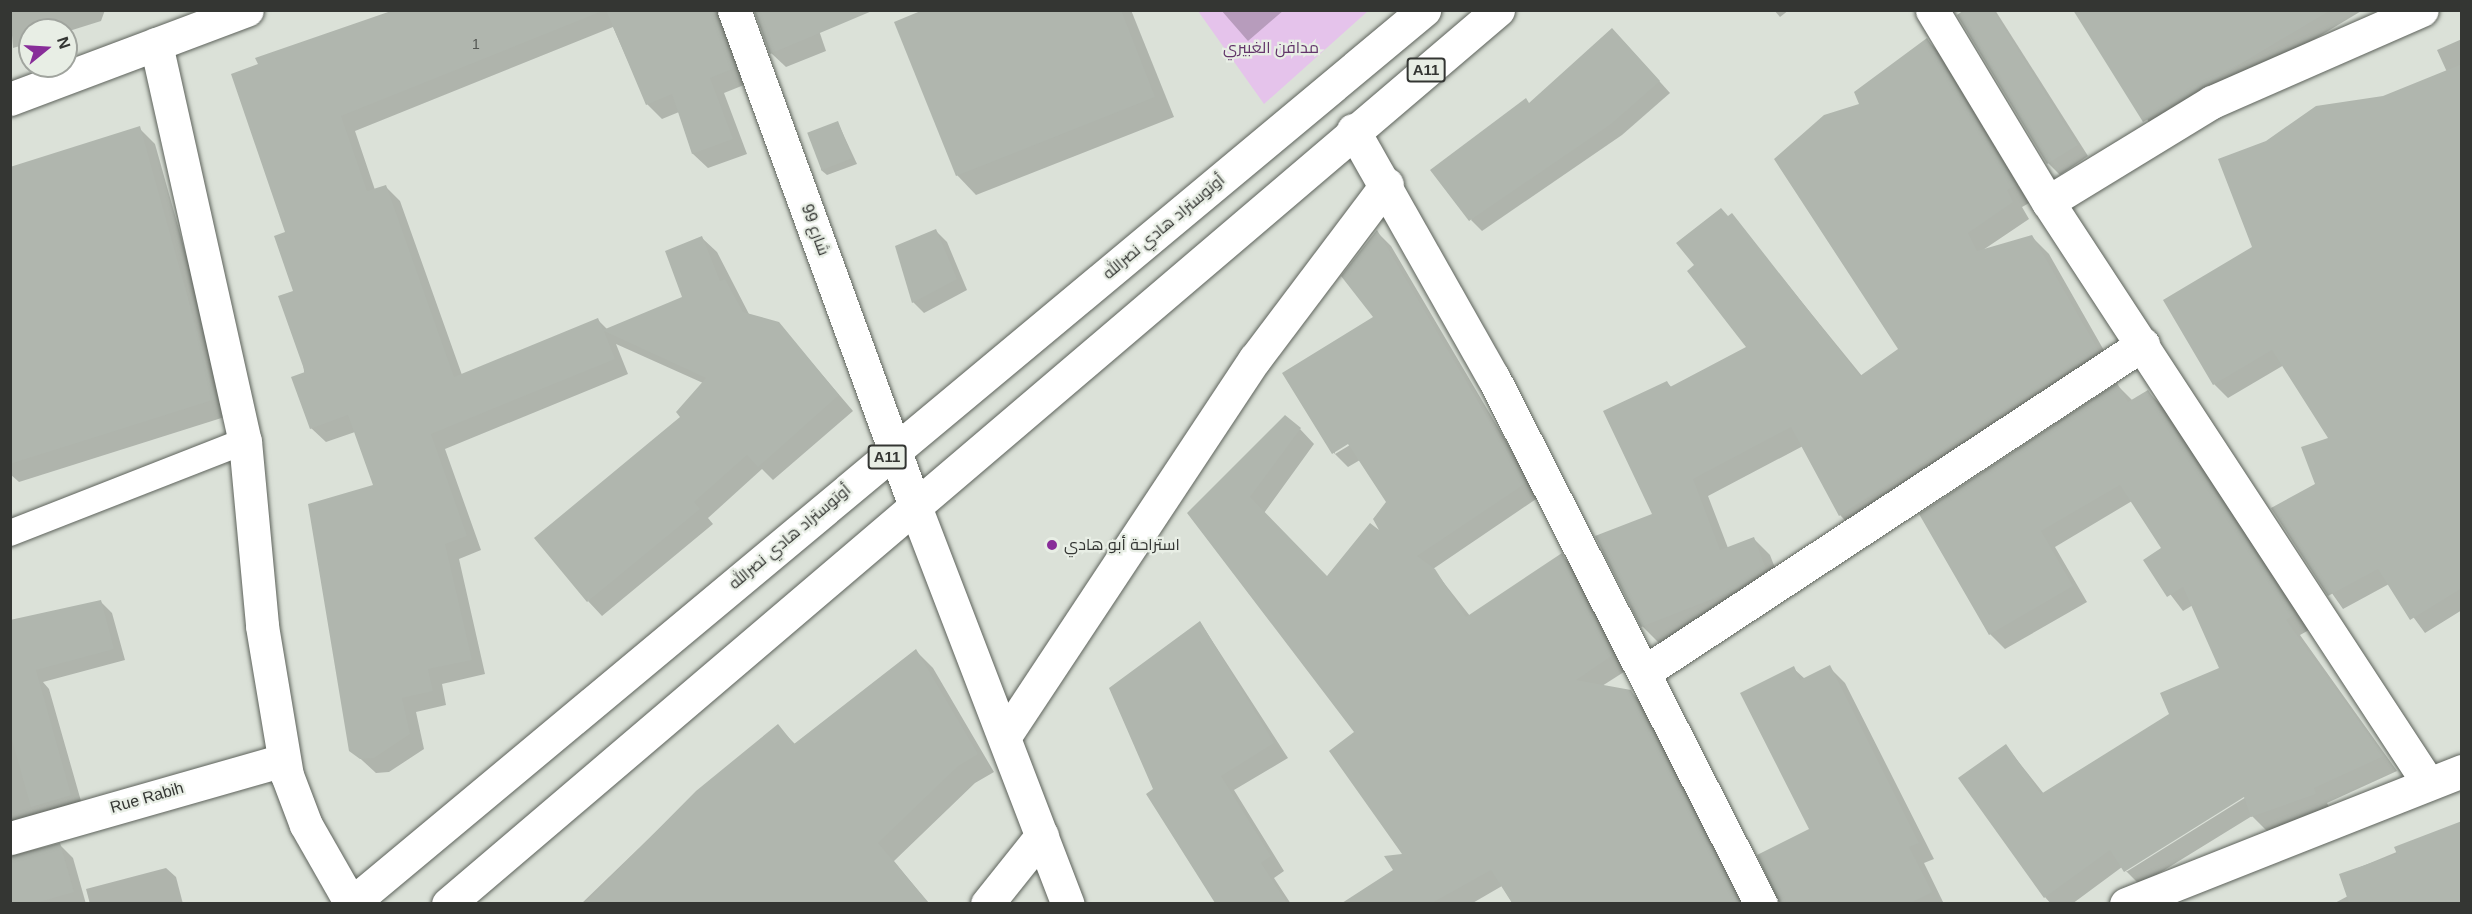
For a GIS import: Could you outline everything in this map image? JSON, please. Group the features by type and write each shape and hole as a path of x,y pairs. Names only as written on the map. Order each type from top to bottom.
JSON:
{"main road":[{"path":"10,99 156,44 191,21 247,10"},
{"name":"شارع 99","path":"734,10 916,509 1006,733 1068,903"},
{"name":"أوتوستراد هادي نصرالله","path":"351,903 1424,10"},
{"name":"A11","path":"448,903 916,509 1353,130 1498,10"},
{"path":"1932,10 2048,202 2428,783"},
{"path":"2048,202 2212,102 2422,10"},
{"path":"156,44 245,441 257,520 262,626 284,760 306,825 351,903"},
{"path":"1353,130 1388,184 1646,670 1761,903"},
{"path":"1006,733 1255,359 1388,184"},
{"path":"1646,670 2143,344"},
{"name":"Rue Rabih","path":"10,838 284,760"},
{"path":"2126,903 2462,771"},
{"path":"987,903 1042,835"}],"lane":[{"path":"10,533 245,441"}],"green space":[{"name":"مدافن الغبيري","path":"1198,11 1368,11 1264,104"}],"building":[{"path":"394,10 600,12 341,116 367,191 386,185 454,377 598,318 603,330 682,297 665,251 702,236 720,281 725,279 743,312 779,322 839,395 758,467 747,455 694,502 700,509 587,602 534,538 680,417 676,412 706,378 604,331 615,359 431,434 467,536 445,544 472,660 428,669 433,691 402,698 410,734 374,758 360,759 349,751 308,504 373,485 348,415 310,429 291,377 305,372 278,296 293,291 274,236 285,232 231,74 258,64 255,58"},
{"path":"606,10 716,10 735,68 710,78 733,139 692,154 672,94 646,105"},
{"path":"754,10 872,10 872,11 770,54"},
{"path":"923,10 1121,10 1155,97 956,176 894,22"},
{"path":"1964,10 1993,10 2078,145 2047,164 1957,15"},
{"path":"2073,10 2331,10 2143,122"},
{"path":"1612,28 1660,81 1611,124 1469,221 1430,170 1526,98 1529,103"},
{"path":"1927,38 2016,185 2007,190 2013,202 1968,233 1977,251 2032,235 2099,351 1839,516 1791,427 1693,479 1720,550 1754,537 1766,569 1733,591 1641,627 1595,536 1652,514 1603,411 1667,381 1670,387 1746,347 1687,271 1694,265 1676,243 1721,208 1728,216 1732,213 1860,376 1898,349 1774,159 1824,115 1859,104 1854,92"},
{"path":"2462,64 2462,588 2410,620 2378,569 2328,596 2271,508 2315,484 2301,447 2328,438 2272,350 2213,385 2163,300 2252,247 2218,159 2266,141 2316,106 2383,96"},
{"path":"838,121 852,158 822,170 807,133"},
{"path":"140,126 216,399 10,464 10,167"},
{"path":"936,229 957,279 912,303 895,246"},
{"path":"1377,230 1526,483 1417,556 1435,569 1466,617 1562,553 1613,655 1576,680 1631,690 1740,903 1512,903 1491,870 1432,903 1342,903 1393,870 1384,856 1402,854 1329,751 1354,732 1187,513 1285,415 1301,428 1250,497 1327,576 1370,523 1379,530 1373,519 1386,502 1348,444 1332,454 1282,373 1373,317 1341,276"},
{"path":"2117,383 2128,402 2148,390 2295,614 2286,620 2384,756 2314,788 2316,794 2251,817 2244,797 2124,872 2110,850 2044,898 1958,778 2006,744 2041,794 2169,714 2160,693 2219,668 2183,587 2167,597 2143,560 2161,548 2120,485 2041,531 2073,586 1989,635 1919,514"},
{"path":"101,600 114,649 36,670 71,795 31,807 10,733 10,620"},
{"path":"1200,621 1274,743 1221,776 1271,856 1261,863 1287,903 1215,903 1146,794 1153,789 1109,688"},
{"path":"916,649 978,754 958,766 878,843 929,903 585,903 696,791 778,724 794,744"},
{"path":"1830,665 1919,843 1909,847 1932,892 1910,903 1779,903 1757,855 1809,829 1740,693 1794,666 1800,680"},
{"path":"2462,821 2462,903 2349,903 2339,874 2397,854 2394,847"},
{"path":"60,843 74,892 36,903 10,903 10,856"}],"place":[{"name":"استراحة أبو هادي","path":"1052,545"}]}
